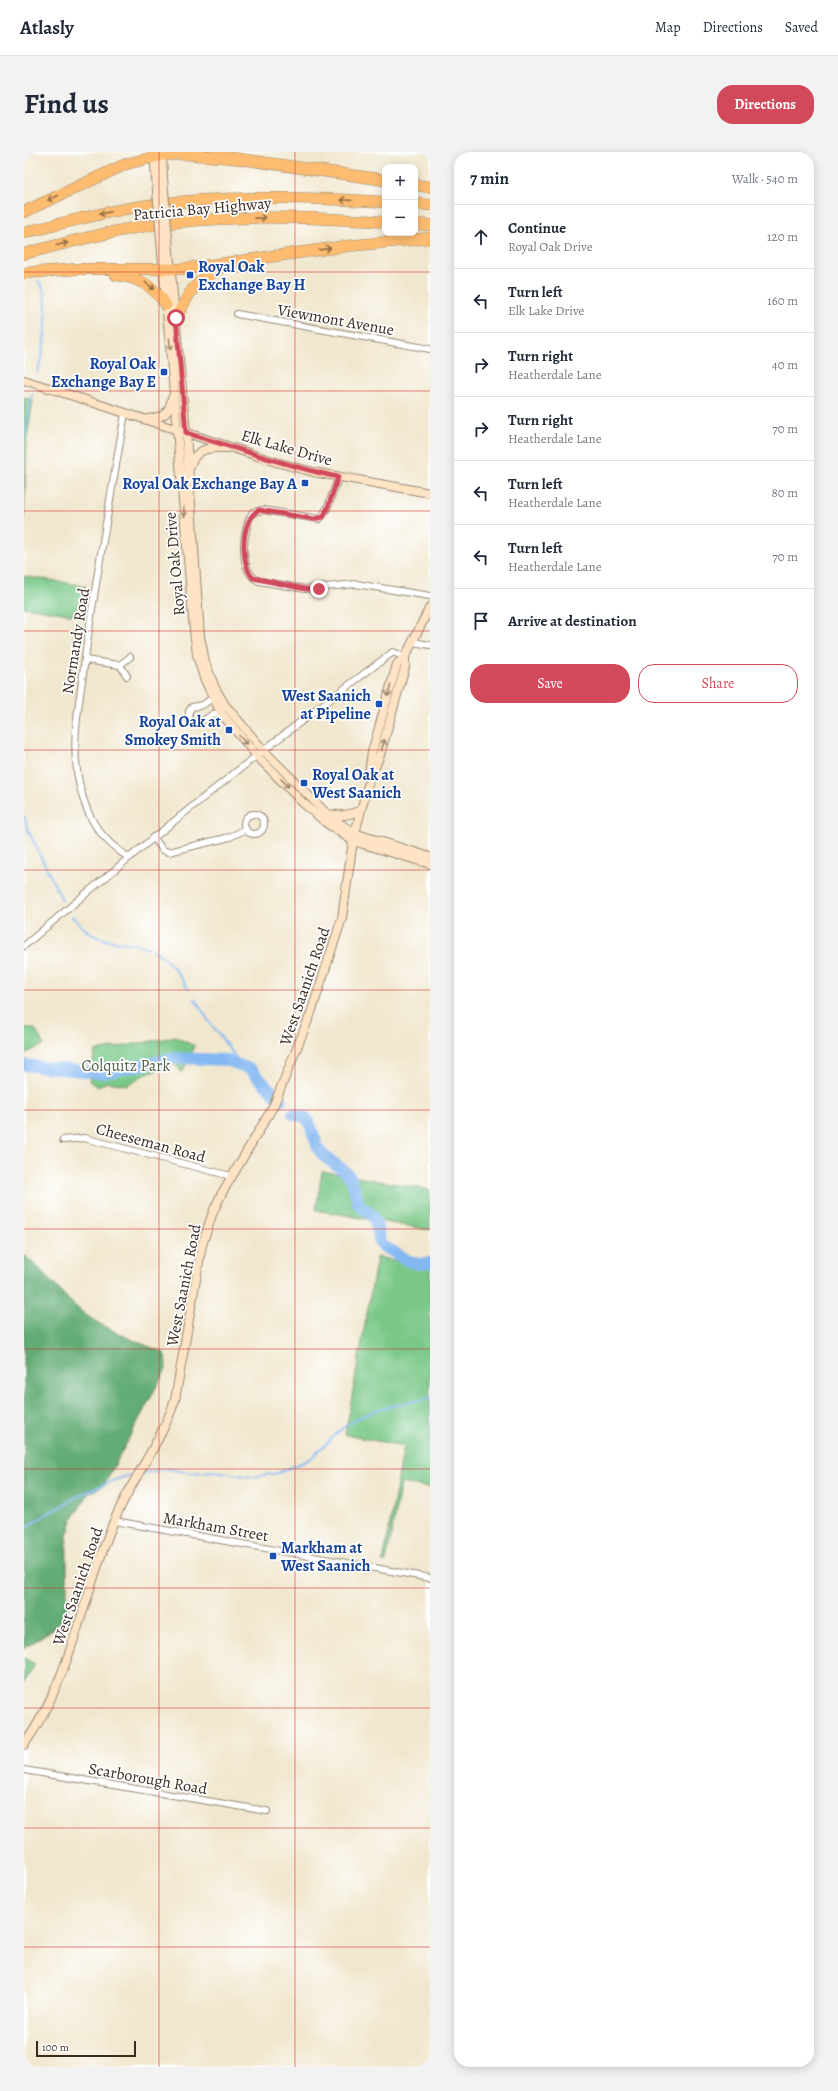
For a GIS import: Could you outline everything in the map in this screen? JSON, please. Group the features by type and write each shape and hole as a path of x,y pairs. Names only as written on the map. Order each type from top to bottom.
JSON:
{"highway":[{"path":"126,164 139,152"},
{"path":"230,152 301,164 322,170"},
{"path":"24,212 126,164 158,154 183,154 233,158 382,180"},
{"path":"418,185 430,187"},
{"name":"Patricia Bay Highway","path":"24,233 70,221 142,206 281,197 382,202"},
{"path":"418,204 430,205"},
{"name":"Patricia Bay Highway","path":"24,254 112,233 164,224 226,219 290,217 382,222"},
{"path":"418,224 430,225"},
{"path":"24,272 77,269 167,270 347,246 430,238"},
{"path":"176,318 190,291 202,277 231,262"},
{"path":"57,271 97,273 140,280 150,285 166,305"}],"main road":[{"name":"Royal Oak Drive","path":"158,154 167,270 166,305 178,430 194,630 200,662 213,697 221,712 325,822 354,837"},
{"name":"Royal Oak Drive","path":"167,270 176,318 189,470 200,636 205,662 215,688 225,705 261,753 326,814 354,837"},
{"name":"Elk Lake Drive","path":"24,380 240,449 276,462 338,477 430,493"},
{"path":"146,419 158,418 166,414 170,409 174,385"},
{"path":"189,470 192,461 200,451 213,447 240,449"},
{"name":"West Saanich Road","path":"24,1745 44,1714 56,1687 114,1520 167,1424 175,1400 202,1245 213,1212 231,1176 259,1134 273,1107 305,1030 342,918 354,837 369,781 372,752 397,664 405,656 413,642 430,606"},
{"path":"326,814 339,816 350,815 360,810"},
{"path":"354,837 430,857"},
{"path":"354,837 430,864"}],"street":[{"name":"Viewmont Avenue","path":"237,314 430,349"},
{"name":"Normandy Road","path":"124,413 90,615 85,660 74,727 80,788 93,824 114,848 128,857"},
{"path":"338,477 329,500 327,511 319,518 264,510 253,512 245,533 246,564 248,573 259,581 305,589 319,589 349,584 430,596"},
{"path":"413,642 430,645"},
{"path":"24,946 153,837 392,652 405,656"},
{"path":"85,660 120,665 130,657"},
{"path":"120,665 127,676"},
{"path":"213,697 203,705 192,708 189,711 189,720 198,724 213,714 221,712"},
{"path":"153,837 163,850 169,852 230,837 246,829"},
{"name":"Cheeseman Road","path":"63,1140 84,1138 231,1176"},
{"name":"Markham Street","path":"114,1520 430,1578"},
{"name":"Scarborough Road","path":"24,1770 267,1811"}],"green space":[{"path":"24,397 33,400 27,438 24,520"},
{"path":"24,576 86,586 81,616 24,607"},
{"name":"Colquitz Park","path":"24,1027 35,1029 44,1045 24,1054"},
{"name":"Colquitz Park","path":"175,1037 195,1046 182,1073 172,1060 163,1068 142,1076 127,1085 107,1082 98,1087 89,1081 95,1051"},
{"path":"322,1171 430,1190 430,1230 316,1210"},
{"path":"24,1255 37,1266 74,1305 94,1320 117,1333 165,1353 166,1369 104,1485 89,1493 72,1520 67,1536 67,1612 57,1626 24,1649"},
{"path":"377,1257 430,1267 430,1488 401,1483 386,1562 383,1562 404,1446 345,1435"},
{"path":"24,1658 35,1664 24,1683"}],"waterway":[{"path":"37,373 40,365 46,326 45,299 43,288 38,281"},
{"path":"24,435 32,394"},
{"path":"24,816 28,830 62,900"},
{"path":"72,916 87,931 97,937 140,945 155,951 174,968 188,989"},
{"path":"195,999 208,1020 240,1063"},
{"path":"24,1065 101,1073 175,1058 226,1060 250,1069 281,1101"},
{"path":"293,1114 305,1117 309,1122 319,1150 325,1157 346,1172 351,1178 359,1205 372,1215 375,1220 380,1242 383,1246 409,1261 418,1264 430,1263"},
{"path":"142,1473 168,1469 192,1473 214,1471 252,1477 278,1473 310,1459 345,1426 357,1419 378,1409 430,1398"},
{"path":"24,1528 64,1504 93,1489 136,1474"}],"place":[{"name":"Royal Oak Exchange Bay H","path":"190,275"},
{"name":"Royal Oak Exchange Bay E","path":"164,372"},
{"name":"Royal Oak Exchange Bay A","path":"305,483"},
{"name":"West Saanich at Pipeline","path":"379,704"},
{"name":"Royal Oak at Smokey Smith","path":"229,730"},
{"name":"Royal Oak at West Saanich","path":"304,783"},
{"name":"Markham at West Saanich","path":"273,1556"}],"route":[{"path":"176,318 186,433 276,462 338,477 329,500 327,511 323,517 314,519 259,510 253,512 249,518 245,533 246,568 248,573 253,578 259,581 305,589 319,589"}]}
